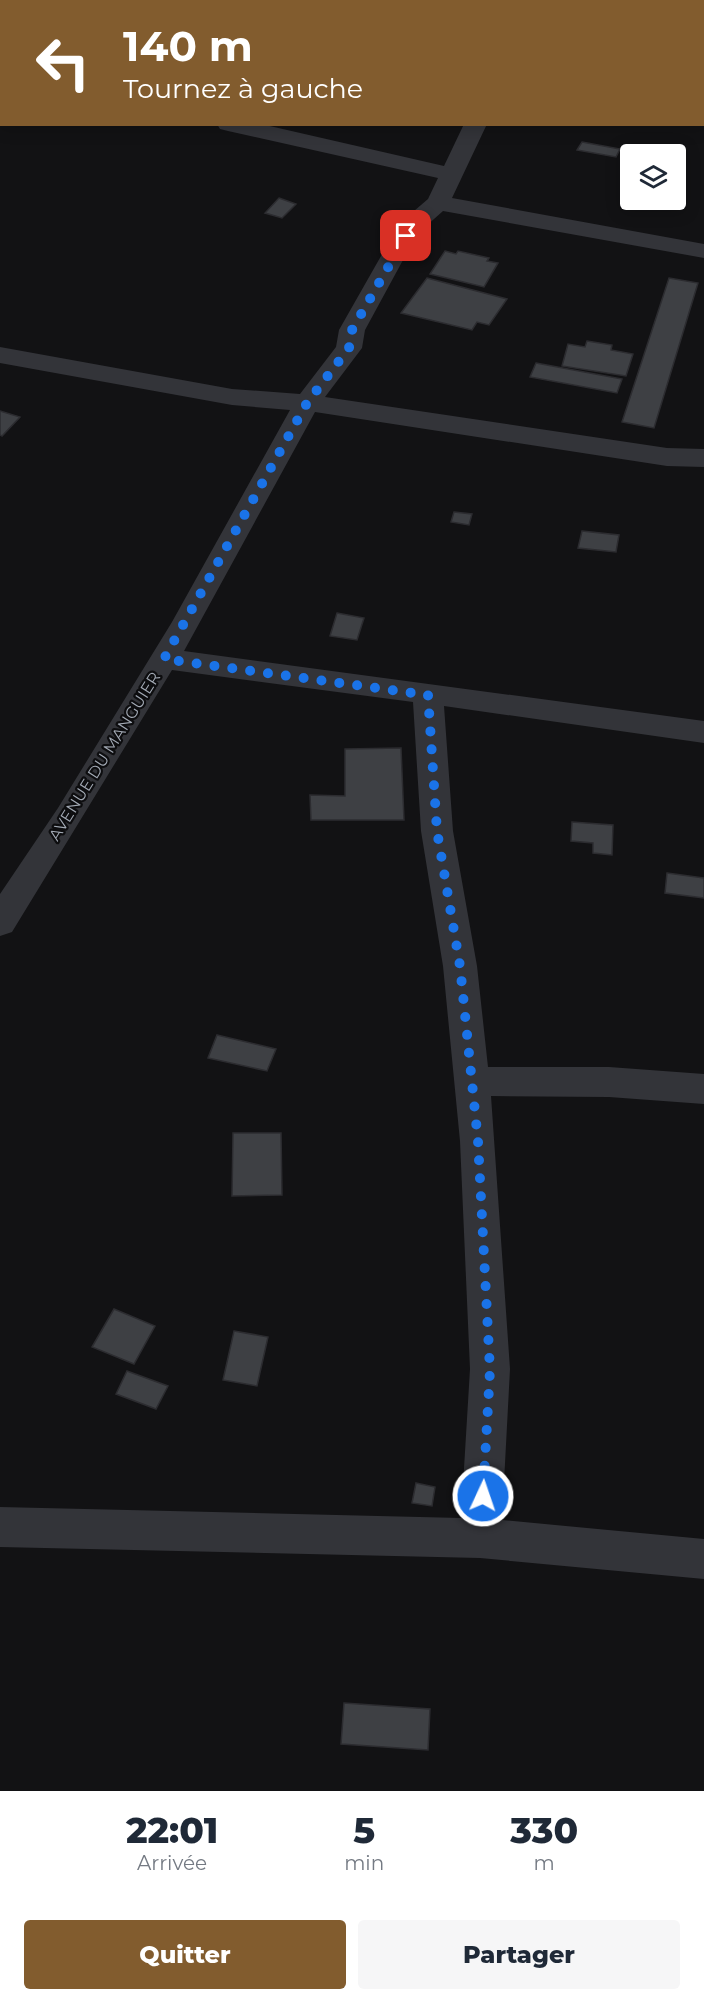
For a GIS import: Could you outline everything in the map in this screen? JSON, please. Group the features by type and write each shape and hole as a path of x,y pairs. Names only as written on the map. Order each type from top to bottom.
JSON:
{"street":[{"path":"237,126 450,174"},
{"name":"AVENUE DU MANGUIER","path":"0,923 164,659 307,403 349,348 352,330 397,249 416,222 438,203 450,174 465,152 475,126"},
{"path":"438,203 704,251"},
{"path":"0,355 232,397 307,403 667,458 704,458"},
{"path":"164,659 704,732"},
{"path":"428,695 437,831 460,966 478,1141 490,1370 480,1539"},
{"path":"472,1081 609,1082 704,1089"},
{"path":"0,1527 480,1539 704,1558"}],"building":[{"path":"582,142 620,149 616,157 577,150"},
{"path":"279,198 296,204 282,218 265,213"},
{"path":"445,251 456,254 458,251 489,258 487,261 498,263 484,287 430,274"},
{"path":"427,278 507,299 489,325 477,322 472,330 401,313"},
{"path":"669,278 698,283 654,428 622,422"},
{"path":"587,341 612,345 611,350 633,354 626,376 562,366 568,344 585,347"},
{"path":"536,363 622,379 617,393 530,377"},
{"path":"0,411 20,417 2,436 0,435"},
{"path":"454,512 472,514 469,525 451,522"},
{"path":"582,531 619,535 616,552 578,548"},
{"path":"337,613 364,618 357,640 330,636"},
{"path":"401,748 404,820 311,820 310,795 345,796 345,749"},
{"path":"572,822 613,825 612,855 593,853 593,843 571,841"},
{"path":"667,873 704,878 704,898 665,893"},
{"path":"217,1035 276,1049 267,1071 208,1058"},
{"path":"233,1133 281,1133 282,1195 232,1196"},
{"path":"114,1309 155,1326 134,1364 92,1347"},
{"path":"234,1331 268,1337 257,1386 223,1380"},
{"path":"127,1371 168,1386 156,1409 116,1394"},
{"path":"416,1483 435,1487 432,1506 412,1503"},
{"path":"344,1703 430,1709 428,1750 341,1744"}],"route":[{"path":"406,236 352,330 349,348 307,403 164,659 428,695 437,831 460,966 478,1141 490,1370 483,1496"}]}
